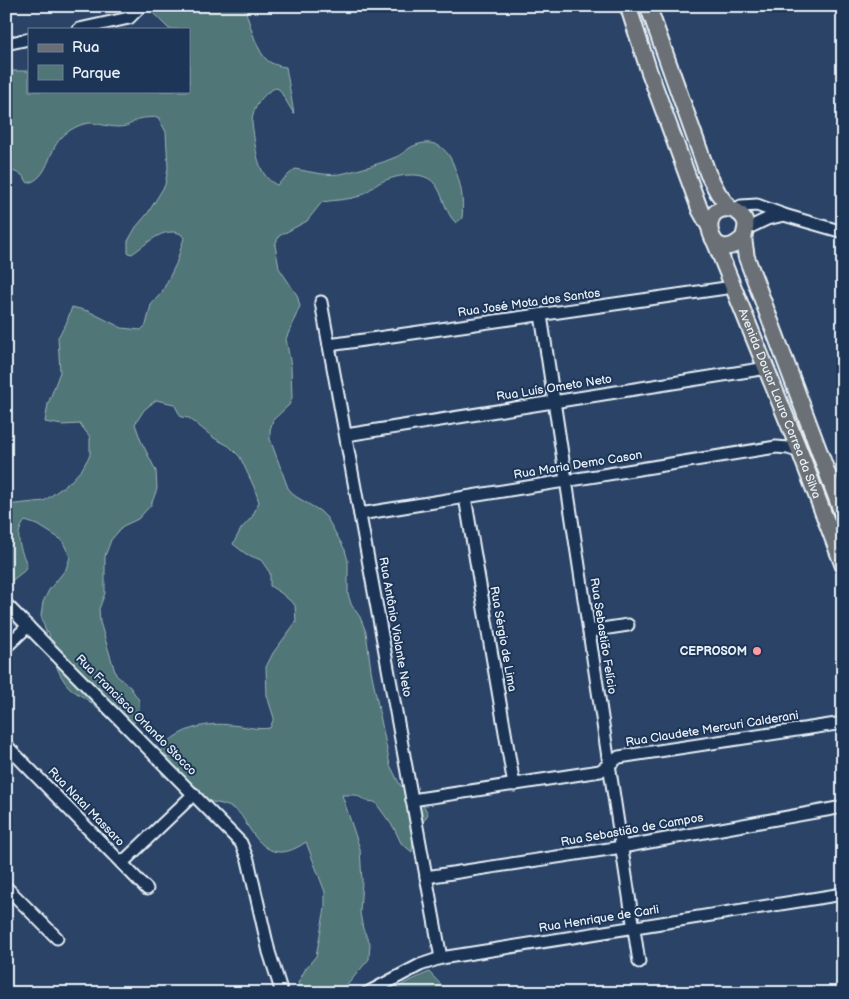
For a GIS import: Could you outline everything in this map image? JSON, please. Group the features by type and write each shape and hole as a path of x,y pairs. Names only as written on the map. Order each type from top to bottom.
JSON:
{"main road":[{"path":"628,6 649,71 700,210 709,226"},
{"path":"648,6 708,174 718,193 732,210"},
{"path":"723,210 732,210 739,213 745,220 745,234 738,244 722,246 715,242 710,235 709,226 711,219 716,213 723,210"},
{"name":"Avenida Doutor Lauro Correa da Silva","path":"745,234 746,256 843,515"},
{"name":"Avenida Doutor Lauro Correa da Silva","path":"715,242 800,452 843,565"}],"street":[{"path":"84,28 129,18 140,8"},
{"path":"6,44 28,40"},
{"path":"732,210 741,206 757,205 843,232"},
{"path":"745,234 766,219 784,215"},
{"name":"Rua José Mota dos Santos","path":"329,345 733,288"},
{"name":"Rua Antônio Violante Neto","path":"321,302 440,958"},
{"name":"Rua Sebastião Felício","path":"541,315 639,962"},
{"name":"Rua Luís Ometo Neto","path":"346,435 766,368"},
{"name":"Rua Maria Demo Cason","path":"360,514 776,446 800,452"},
{"name":"Rua Sérgio de Lima","path":"465,497 514,785"},
{"name":"Rua Francisco Orlando Stocco","path":"6,604 241,843 248,860 269,952 282,993"},
{"path":"589,632 628,625"},
{"path":"6,648 28,626"},
{"name":"Rua Claudete Mercuri Calderani","path":"412,800 600,771 619,757 843,723"},
{"name":"Rua Natal Massaro","path":"6,745 147,889"},
{"path":"122,863 194,794"},
{"name":"Rua Sebastião de Campos","path":"426,877 622,847 843,807"},
{"path":"6,887 57,938"},
{"name":"Rua Henrique de Carli","path":"367,993 420,965 440,958 843,894"}],"green space":[{"path":"151,6 244,6 261,53 269,62 286,67 294,114 279,89 275,88 259,102 252,117 256,151 260,165 266,177 277,185 295,169 326,174 345,173 384,162 399,156 413,146 429,143 440,147 448,155 460,185 463,204 462,218 456,223 449,214 434,183 422,176 407,175 379,183 360,196 322,202 307,221 279,236 275,245 279,268 297,295 300,306 286,339 291,366 292,398 289,405 273,420 270,439 288,488 295,496 320,511 327,518 345,550 348,561 348,594 351,604 360,617 366,632 371,670 390,765 400,785 423,804 428,814 413,839 412,852 401,843 394,828 375,802 367,801 356,795 342,795 360,849 362,881 360,913 363,929 370,943 369,959 348,984 333,993 302,993 298,983 306,968 316,956 325,908 325,892 306,842 288,851 274,851 267,848 255,837 238,812 228,806 195,796 168,777 163,776 158,760 160,752 172,738 196,727 222,724 260,729 270,728 274,718 267,696 266,667 273,653 296,622 295,605 270,586 270,573 261,560 246,554 233,544 241,529 252,517 259,502 240,457 229,446 214,438 189,418 181,417 174,404 156,400 144,410 135,424 156,471 157,489 151,505 138,519 123,526 111,540 105,556 105,593 99,609 100,622 116,675 130,687 139,700 140,718 127,727 115,722 71,689 61,676 55,662 49,633 46,632 41,616 43,602 49,590 66,569 70,557 62,540 38,525 25,521 19,532 19,543 27,565 24,571 9,583 6,583 6,505 44,501 70,482 82,469 90,455 90,437 80,424 62,425 45,422 48,404 60,372 58,337 66,324 72,307 88,311 122,328 141,330 146,325 151,305 162,292 176,264 184,238 181,234 168,232 155,237 132,254 128,253 128,241 165,185 168,168 166,132 158,117 141,118 122,127 91,123 83,124 67,132 57,143 40,176 28,183 22,175 6,168 6,72 28,71 28,92 190,92 190,28 168,28 153,13"},
{"path":"429,972 449,993 394,993 403,984"}],"place":[{"name":"CEPROSOM","path":"757,651"}]}
